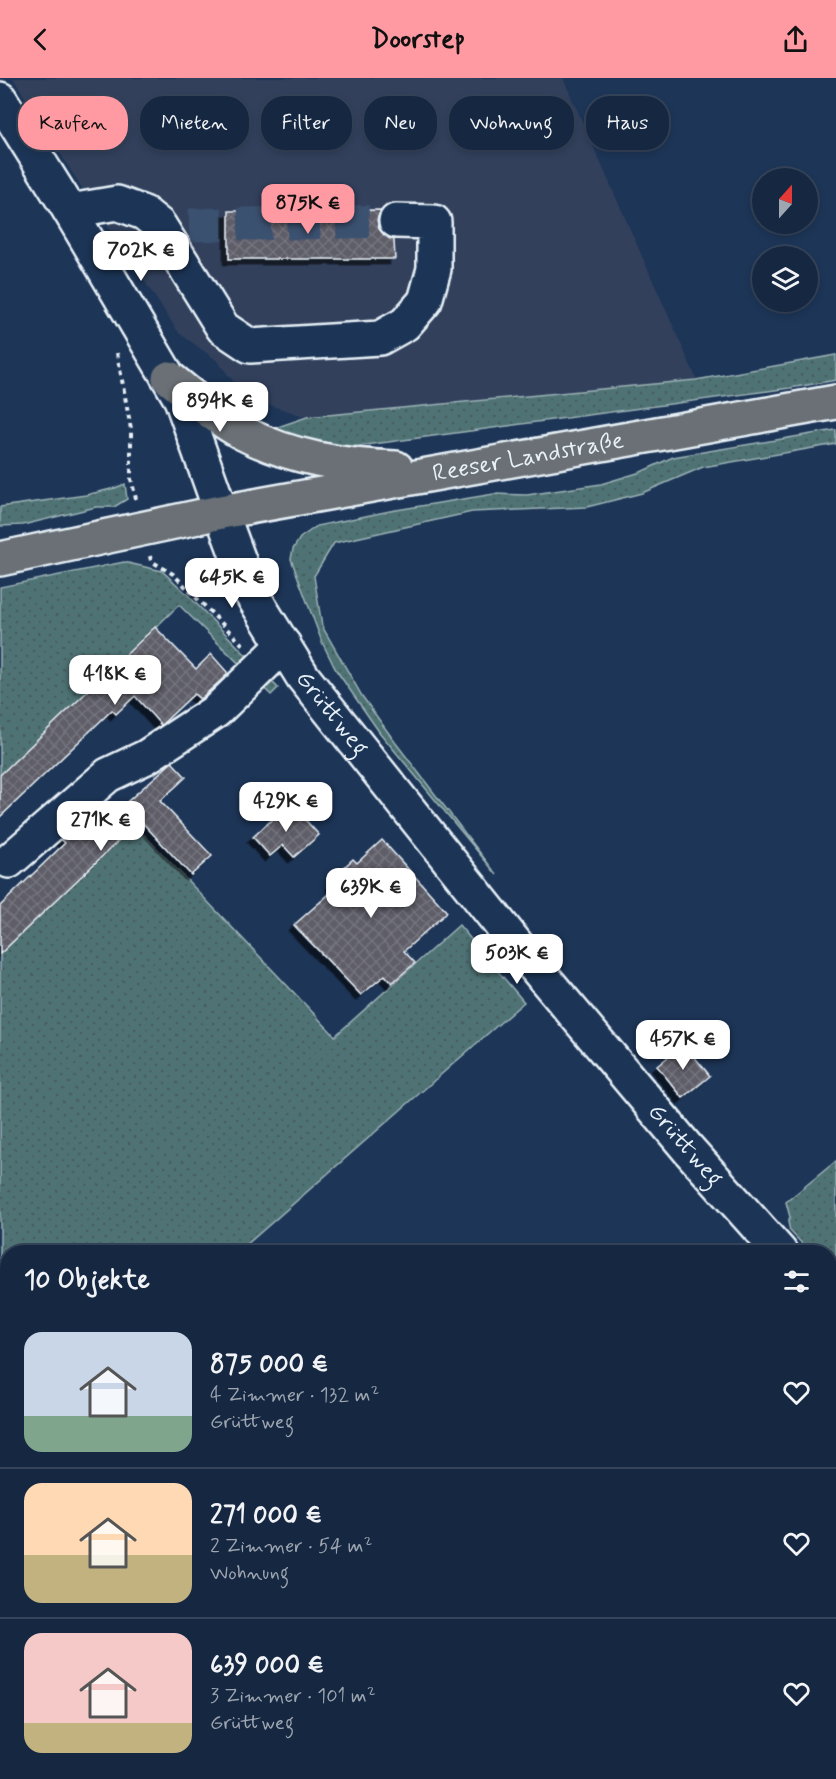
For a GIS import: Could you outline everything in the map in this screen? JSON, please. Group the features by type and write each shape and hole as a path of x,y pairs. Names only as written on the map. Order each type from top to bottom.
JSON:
{"main road":[{"path":"169,378 242,432 285,452 355,466 452,470"},
{"name":"Reeser Landstraße","path":"0,559 220,512 836,402"}],"street":[{"name":"Grüttweg","path":"0,99 181,399 251,593 303,677 524,954 688,1149 774,1245"},
{"path":"70,212 117,203 174,225 224,328 250,346 380,338 405,324 425,301 431,280 434,269 434,222 396,220"},
{"path":"9,861 108,775 146,757 216,711 284,645"}],"shaded area":[{"path":"13,78 563,78 571,96 449,96 449,150 574,150 574,103 586,130 586,150 595,150 697,380 307,417 247,398 216,360 179,333 58,150 128,150 128,96 24,96"}],"green space":[{"path":"836,355 836,380 351,447 323,448 266,431 307,417 696,380"},
{"path":"836,430 836,444 703,467 642,493 587,507 472,512 334,543 314,576 322,626 362,696 497,875 380,733 336,670 322,642 291,559 293,549 300,538 317,526 494,494 527,495 601,484 641,472 673,457"},
{"path":"125,484 127,499 114,507 96,507 23,525 0,526 0,507 86,495"},
{"path":"124,562 162,571 278,688 271,695 179,605 0,776 0,587"},
{"path":"135,825 335,1036 459,925 524,1002 246,1245 0,1245 0,952"},
{"path":"836,1161 836,1245 803,1245 790,1231 788,1222 790,1217 786,1202"}],"building":[{"path":"381,210 377,220 379,229 386,237 394,240 395,259 229,259 229,211"},
{"path":"155,627 196,669 211,654 227,672 227,675 200,699 194,694 161,725 135,696 116,714 112,710 0,817 0,775"},
{"path":"172,762 186,777 160,801 212,856 191,875 140,820 0,954 0,906 65,843 62,840 99,807 119,809"},
{"path":"290,803 319,835 294,857 283,845 270,856 253,837"},
{"path":"382,840 447,912 404,951 415,963 392,983 385,975 361,995 294,925 336,888 332,885 336,875 353,859 357,863"},
{"path":"684,1044 710,1076 683,1098 657,1066"}],"tunnel":[{"path":"189,225 396,221"}]}
